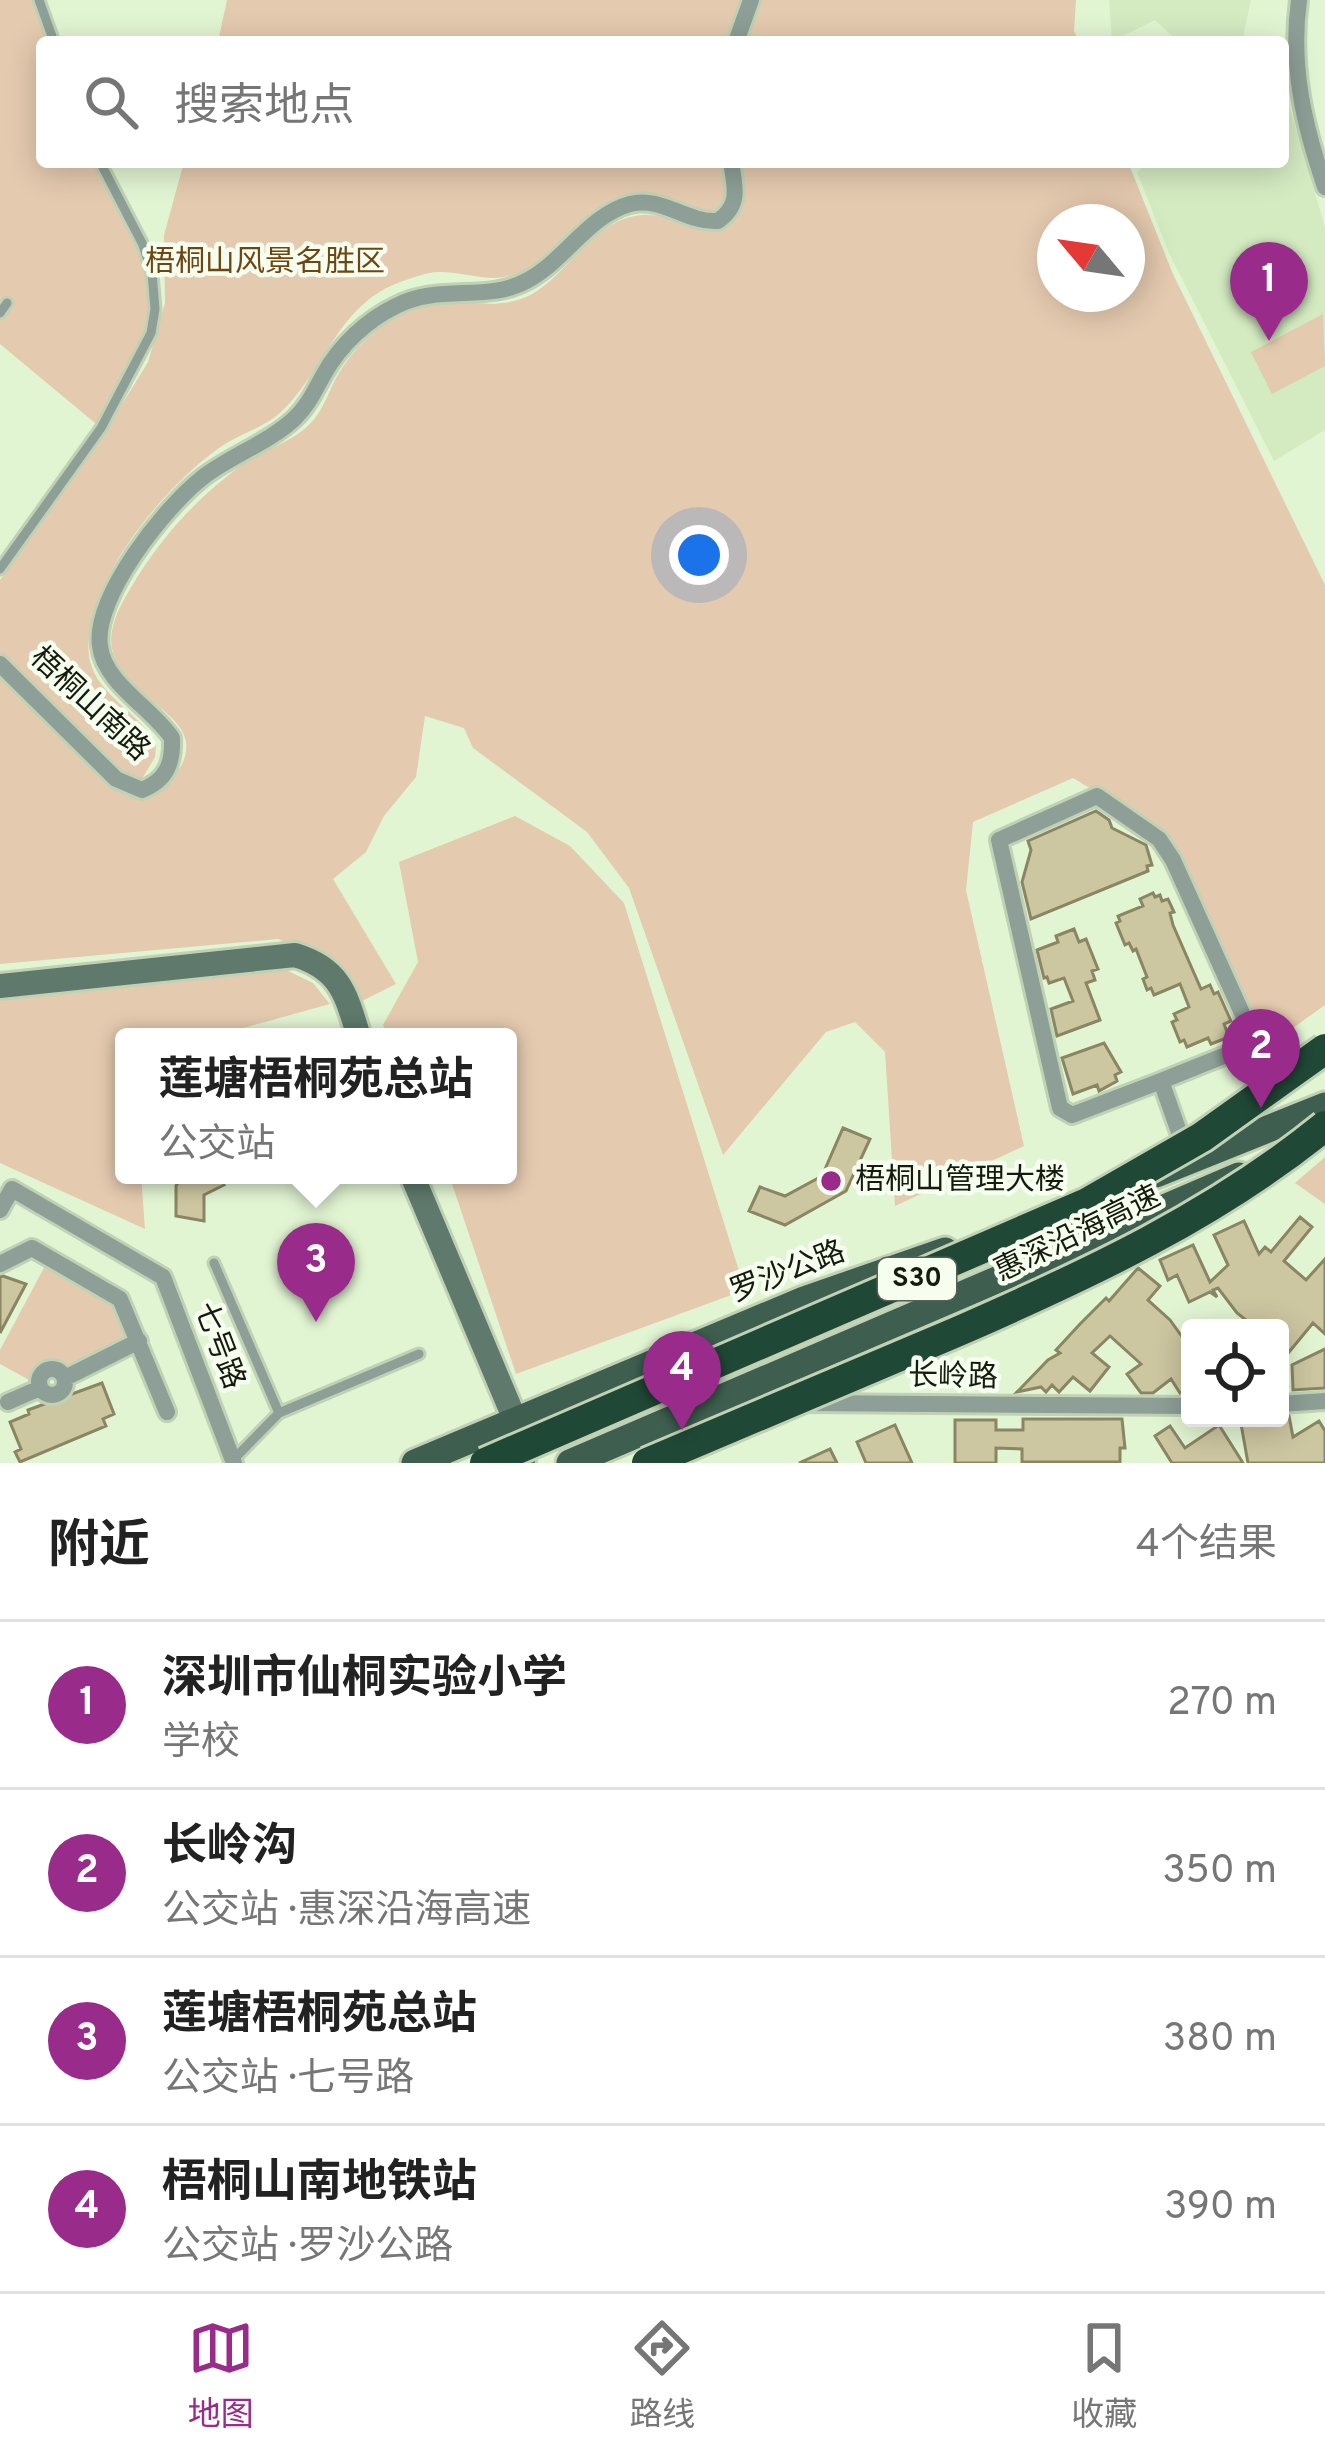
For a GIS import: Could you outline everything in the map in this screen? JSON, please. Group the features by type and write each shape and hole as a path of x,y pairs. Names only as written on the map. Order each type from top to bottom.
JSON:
{"highway":[{"name":"惠深沿海高速","path":"478,1451 1087,1203 1202,1137 1325,1049"},
{"name":"惠深沿海高速","path":"647,1463 1038,1296 1159,1238 1262,1174 1325,1126"}],"main road":[{"name":"罗沙公路","path":"415,1463 478,1451 565,1399 804,1300 1190,1162 1325,1106"},
{"path":"565,1399 539,1422 540,1442 566,1460 715,1402 1325,1138"},
{"path":"478,1451 497,1444 508,1463"}],"street":[{"path":"738,36 751,0"},
{"path":"1299,0 1300,107 1325,187"},
{"name":"梧桐山南路","path":"0,664 116,779 142,790 154,785 171,764 172,738 110,669 99,645 100,628 120,580 168,512 198,480 290,424 340,351 377,317 418,296 516,287 536,276 608,213 627,205 647,202 706,222 718,221 734,204 732,168"},
{"path":"1097,796 1160,839 1251,1033 1241,1049 1161,1081 1072,1115 1060,1108 999,840 1097,796"},
{"path":"0,986 295,955 331,972 356,1028"},
{"path":"1161,1081 1190,1162"},
{"path":"416,1184 518,1427 523,1463"},
{"name":"七号路","path":"0,1210 12,1190 163,1277 233,1461"},
{"path":"0,1264 32,1248 120,1299 167,1412"},
{"path":"8,1402 40,1388 55,1395 64,1387 65,1378 139,1341"},
{"path":"1289,1403 1325,1400"},
{"name":"长岭路","path":"715,1402 1181,1406"},
{"path":"518,1427 536,1450 566,1460"}],"lane":[{"path":"39,0 52,36"},
{"path":"0,569 100,428 152,333 152,273 143,244 103,168"},
{"path":"214,1263 279,1413"},
{"path":"233,1461 279,1413 419,1354"}],"shaded area":[{"path":"1109,0 1251,0 1243,36 1172,36 1155,20 1122,36 1112,36"},
{"path":"1289,105 1325,227 1325,430 1274,461 1169,253 1137,172 1143,168 1289,168"}],"green space":[{"path":"0,0 39,0 52,36 36,36 36,168 103,168 152,273 151,333 101,428 0,344"},
{"path":"227,0 743,0 729,36 219,36"},
{"path":"762,0 1076,0 1076,36 748,36"},
{"name":"梧桐山风景名胜区","path":"182,168 724,168 727,182 727,202 717,212 699,213 655,196 631,195 601,210 519,273 488,278 434,272 381,291 347,322 280,413 225,444 178,483 111,571 89,633 95,673 156,745 155,757 142,779 131,780 113,769 0,654 0,580 148,362 165,303 164,235"},
{"path":"739,168 1130,168 1145,204 1037,204 1037,312 1145,312 1145,204 1173,274 1325,585 1325,1005 1250,1059 1159,830 1073,778 973,822 966,890 1024,1146 895,1206 885,1052 855,1022 826,1032 723,1155 629,888 587,832 473,748 464,728 425,716 416,777 384,816 366,852 333,879 396,984 360,1002 303,949 278,939 0,964 0,675 107,782 136,796 158,790 181,767 185,738 173,719 122,670 111,643 113,628 142,570 211,489 308,426 350,357 367,338 408,310 438,302 517,300 545,285 596,236 625,218 653,215 698,229 721,229 736,205"},
{"path":"1323,314 1325,366 1272,394 1251,352"},
{"path":"515,816 570,846 624,903 745,1290 516,1374 452,1184 517,1184 517,1028 384,1028 418,962 399,862"},
{"path":"286,970 313,983 330,1004 243,1028 115,1028 115,1184 142,1184 145,1229 0,1163 0,999"},
{"path":"1325,1157 1325,1204 1295,1183"},
{"path":"45,1266 114,1304 132,1336 70,1367 48,1362 31,1381 0,1364 0,1350"}],"building":[{"path":"1096,811 1112,828 1146,845 1152,865 1147,866 1148,871 1031,919 1022,882 1031,850 1028,841"},
{"path":"1153,893 1162,901 1168,899 1173,925 1201,989 1210,985 1214,994 1218,992 1231,1021 1224,1024 1229,1037 1211,1044 1208,1038 1187,1047 1172,1022 1177,1020 1174,1014 1189,1007 1180,984 1154,995 1151,988 1147,990 1136,949 1125,945 1116,923 1118,916 1143,906 1140,899"},
{"path":"1074,929 1079,942 1086,939 1098,969 1092,971 1095,980 1086,983 1100,1020 1057,1036 1051,1009 1073,1001 1064,978 1049,983 1044,978 1037,950"},
{"path":"1104,1043 1121,1072 1115,1075 1117,1081 1099,1091 1097,1085 1073,1094 1062,1058"},
{"name":"梧桐山管理大楼","path":"843,1128 870,1139 846,1191 785,1225 749,1211 760,1187 785,1196 822,1176"},
{"path":"224,1185 204,1195 204,1221 176,1216 176,1186"},
{"path":"1300,1217 1312,1227 1284,1261 1306,1280 1325,1259 1325,1334 1313,1323 1289,1352 1289,1319 1245,1319 1218,1288 1213,1290 1217,1297 1210,1292 1189,1302 1177,1275 1168,1280 1160,1260 1193,1245 1210,1282 1228,1265 1214,1235 1244,1221 1259,1254 1265,1247 1271,1252"},
{"path":"1138,1268 1160,1286 1148,1300 1181,1335 1181,1392 1171,1379 1153,1393 1141,1393 1127,1374 1141,1364 1110,1336 1092,1353 1109,1367 1090,1391 1073,1377 1059,1392 1052,1385 1046,1392 1041,1387 1017,1392 1060,1353 1056,1350 1106,1298 1109,1301"},
{"path":"0,1277 26,1284 0,1333"},
{"path":"1325,1349 1325,1388 1293,1390 1292,1365"},
{"path":"102,1383 114,1414 103,1419 106,1426 20,1462 15,1452 21,1449 10,1422 29,1414 28,1410"},
{"path":"1289,1416 1293,1437 1319,1421 1325,1431 1325,1463 1248,1463 1242,1427 1289,1427"},
{"path":"1023,1419 1122,1419 1125,1448 1120,1448 1120,1462 1022,1462 1022,1449 996,1448 996,1463 955,1463 955,1420 996,1420 996,1430 1023,1430"},
{"path":"895,1425 912,1463 866,1463 857,1442"},
{"path":"1170,1426 1185,1448 1220,1427 1243,1463 1172,1463 1155,1436"},
{"path":"830,1449 837,1463 799,1463"}],"place":[{"name":"深圳市仙桐实验小学","path":"1269,341"},
{"name":"长岭沟","path":"1261,1108"},
{"name":"梧桐山管理大楼","path":"831,1181"},
{"name":"莲塘梧桐苑总站","path":"316,1322"},
{"name":"梧桐山南地铁站","path":"682,1430"}]}
